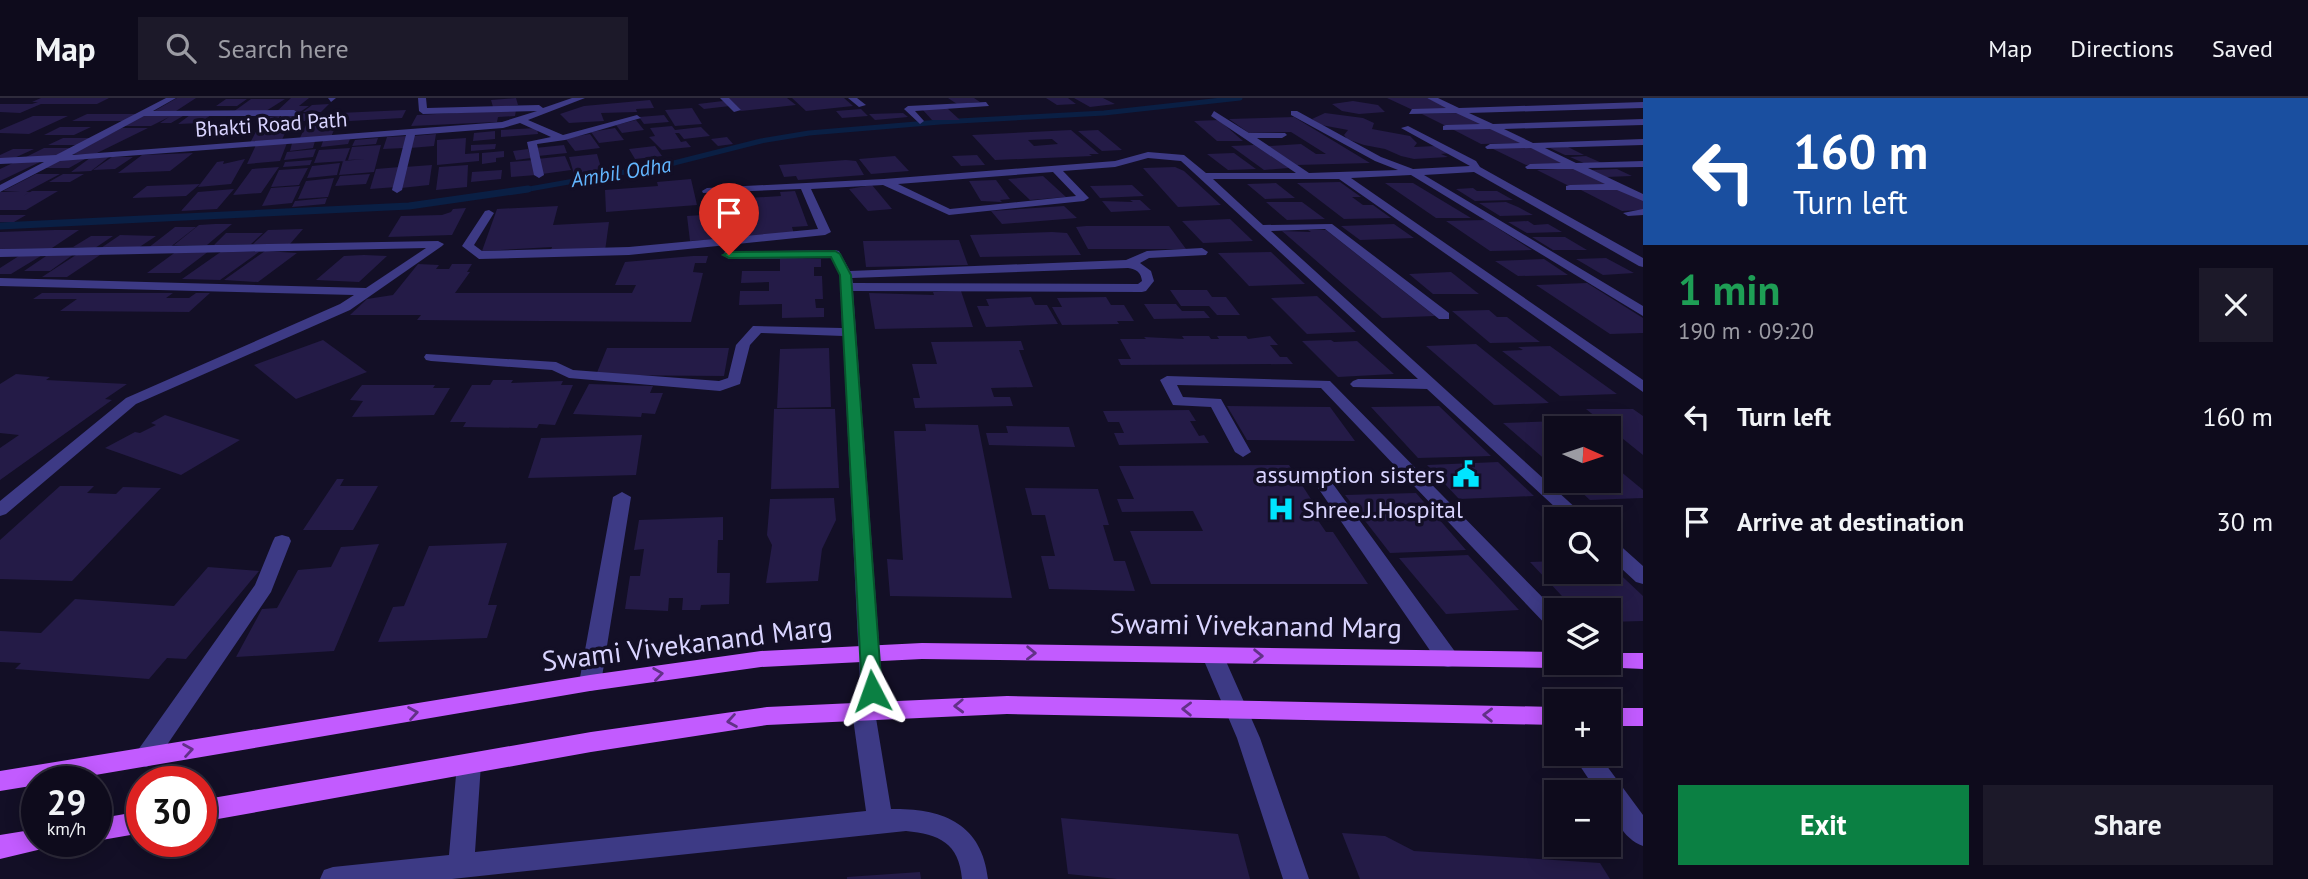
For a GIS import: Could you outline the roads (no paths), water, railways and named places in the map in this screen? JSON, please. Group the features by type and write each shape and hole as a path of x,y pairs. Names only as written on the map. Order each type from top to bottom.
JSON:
{"main road":[{"name":"Swami Vivekanand Marg","path":"0,781 590,684 761,659 922,651 1544,660"},
{"path":"1621,661 1643,661"},
{"path":"217,808 591,742 767,716 1007,705 1544,716"},
{"path":"1621,717 1643,718"},
{"path":"0,847 21,843"}],"street":[{"path":"0,189 172,98"},
{"path":"230,98 239,98"},
{"path":"422,98 423,111 549,107"},
{"path":"482,98 482,109"},
{"path":"517,98 521,108"},
{"name":"Bhakti Road Path","path":"0,161 503,125 581,98"},
{"path":"724,98 737,110"},
{"path":"852,98 862,105"},
{"path":"1432,98 1643,198"},
{"path":"919,121 908,110 986,104"},
{"path":"1412,112 1643,105"},
{"path":"141,114 294,113"},
{"path":"1294,113 1378,159 1414,173 1642,311"},
{"path":"1214,114 1307,176"},
{"path":"539,175 532,142 562,138 637,118"},
{"path":"521,120 562,138"},
{"path":"1446,128 1643,122"},
{"path":"1405,128 1473,163 1476,169"},
{"path":"397,191 411,132"},
{"path":"1247,136 1282,135"},
{"path":"1490,147 1643,142"},
{"path":"707,191 884,182 1056,169 1115,164 1148,156 1184,158 1566,507"},
{"path":"1530,167 1643,164"},
{"path":"884,182 949,212 1084,198 1056,169"},
{"path":"1204,176 1341,176 1476,169 1643,263"},
{"path":"1341,176 1643,387"},
{"path":"489,213 468,247 479,255 629,251 825,232 804,184"},
{"path":"1570,188 1643,186"},
{"path":"1628,213 1643,212"},
{"path":"1260,228 1328,226 1444,316"},
{"path":"0,253 438,244 345,307 131,401 0,510"},
{"path":"1128,264 1147,255 1202,252"},
{"path":"729,255 835,254 846,281 870,654 868,710 880,821"},
{"path":"1128,264 1139,266 1147,274 1148,281 1142,288 846,281 1128,264"},
{"path":"0,282 369,292"},
{"path":"431,358 556,366 569,374 720,386 735,381 743,342 758,329 849,331"},
{"path":"1243,452 1216,402 1178,402 1167,380 1325,384 1544,611"},
{"path":"1358,384 1433,384"},
{"path":"1327,488 1448,659"},
{"path":"590,684 622,497"},
{"path":"146,757 264,587 282,541"},
{"path":"1621,557 1643,577"},
{"path":"1213,656 1238,710 1266,783 1296,879"},
{"path":"461,866 469,764"},
{"path":"1593,766 1643,835"},
{"path":"333,879 912,819 947,828 971,853 975,879"}],"waterway":[{"name":"Ambil Odha","path":"518,191 670,164 761,141 809,133 940,122 1104,113 1240,98"},
{"name":"Ambil Odha","path":"0,226 409,206 528,189"}],"place":[{"name":"assumption sisters","path":"1466,474"},
{"name":"Shree.J.Hospital","path":"1281,509"}]}
